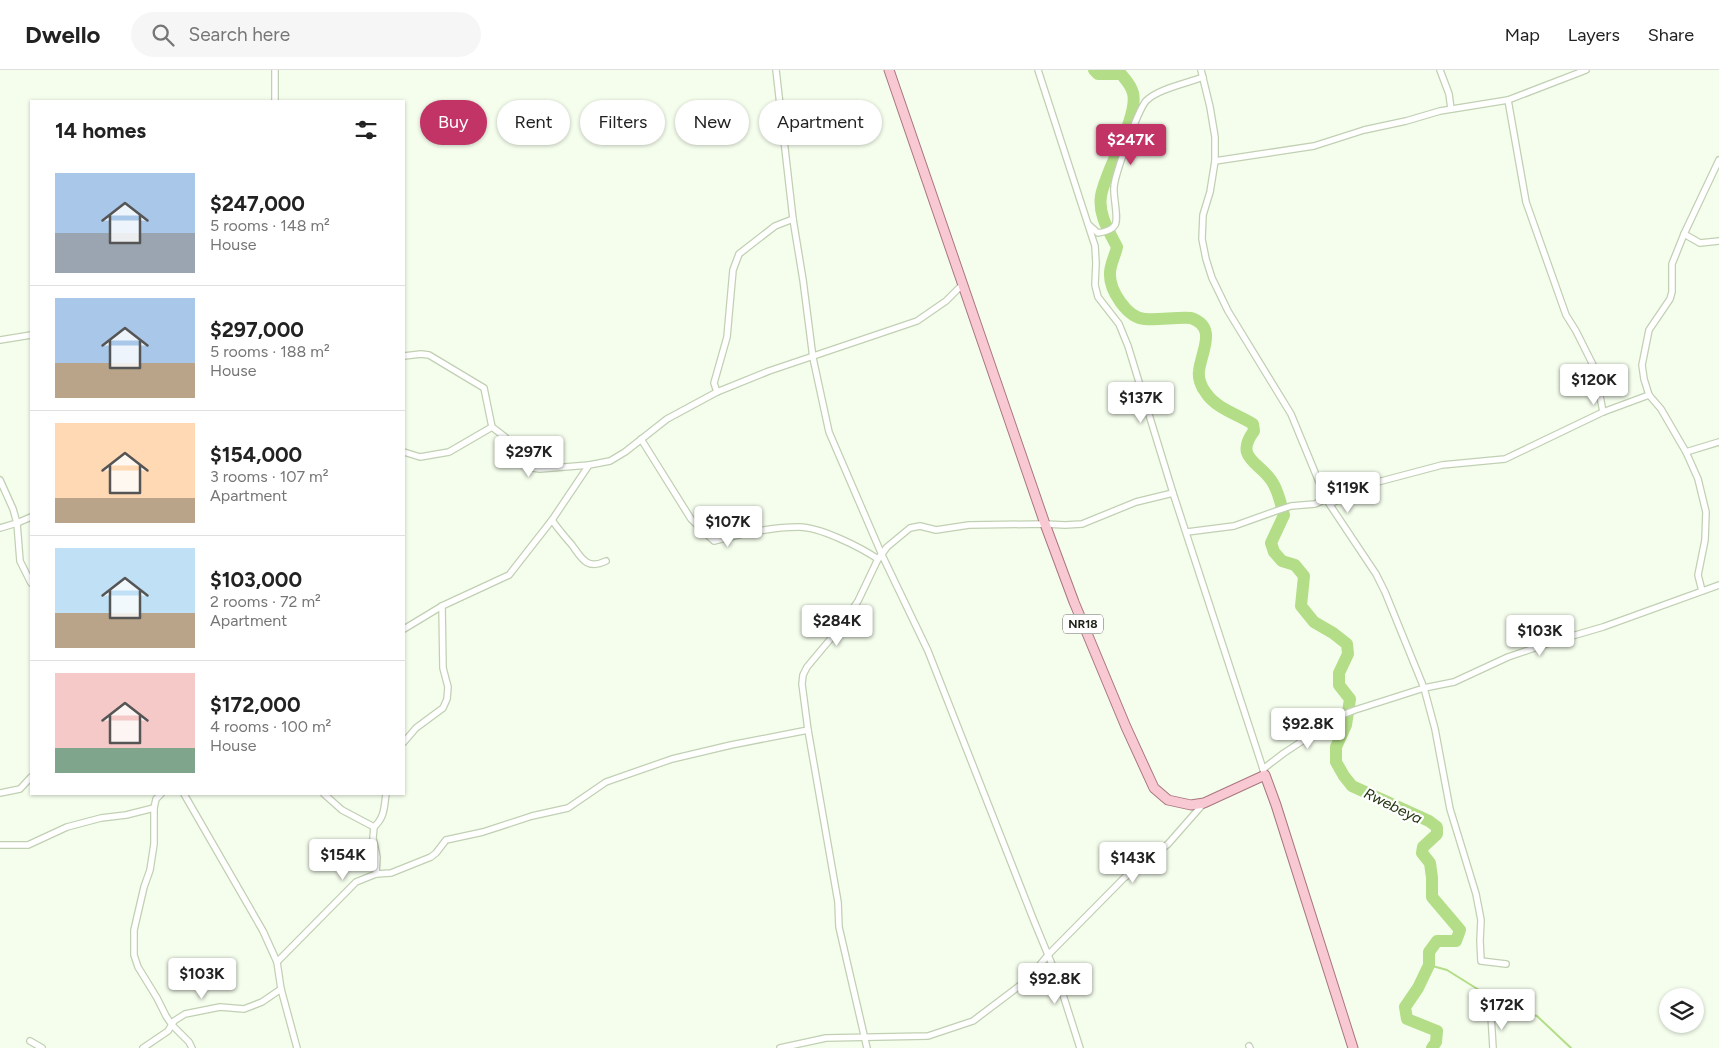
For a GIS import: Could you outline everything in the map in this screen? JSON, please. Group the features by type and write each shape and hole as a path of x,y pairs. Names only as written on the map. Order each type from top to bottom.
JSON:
{"main road":[{"name":"NR18","path":"890,70 1044,524 1126,727 1154,788 1168,800 1191,805 1204,803 1264,772"},
{"path":"1264,772 1276,805 1351,1048"}],"street":[{"path":"275,70 275,100"},
{"path":"776,70 793,219 813,358 829,432 880,557 928,651 1058,979 1080,1048"},
{"path":"1038,70 1095,246 1095,285 1098,297 1119,324 1128,346 1173,493 1264,772 1284,753 1342,715 1424,688 1454,682 1508,657 1603,627 1719,585"},
{"path":"1201,70 1215,137 1215,161 1210,192 1203,214 1202,239 1212,278 1228,311 1291,414 1328,501 1379,580 1424,688 1435,729 1450,809 1476,894 1481,920 1481,961 1506,964"},
{"path":"1440,70 1449,94 1451,109"},
{"path":"1215,161 1314,146 1364,130 1451,109 1508,100 1586,70"},
{"path":"1087,223 1098,233 1106,232 1114,227 1117,218 1114,186 1130,136 1146,101 1156,93 1203,77"},
{"path":"1508,100 1526,202 1566,315 1595,369 1603,412"},
{"path":"1702,591 1698,575 1705,540 1706,512 1698,479 1686,452 1661,409 1649,395 1642,365 1650,330 1670,299 1672,292 1672,264 1719,160"},
{"path":"717,392 714,382 727,337 733,270 739,254 775,226 793,219"},
{"path":"1684,234 1700,242 1719,242"},
{"path":"405,356 429,355 484,388 492,427 505,438 532,468 589,465 610,461 625,452 667,419 717,392 917,321 946,302 963,284"},
{"path":"0,340 30,335"},
{"path":"1187,532 1234,526 1276,510 1328,501 1374,484 1442,465 1505,459 1603,412 1649,395"},
{"path":"405,452 420,457 449,452 492,427"},
{"path":"641,439 690,519 714,541 755,532 800,527 816,530 880,557"},
{"path":"1686,452 1719,442"},
{"path":"405,628 442,606 509,575 552,520 589,465"},
{"path":"0,480 13,509 17,523 20,562 30,581"},
{"path":"867,1048 840,926 838,902 808,730 802,684 808,667 858,602 880,557 887,547 910,528 920,526 936,530 969,525 1082,524 1136,502 1173,493"},
{"path":"0,528 30,516"},
{"path":"552,520 581,560 590,564 599,564 606,561"},
{"path":"405,741 416,728 443,708 447,699 448,687 442,668 442,606"},
{"path":"276,962 356,882 376,874 391,873 430,857 436,854 446,840 483,832 532,816 568,808 597,786 672,759 731,744 808,730"},
{"path":"0,793 20,789 30,778"},
{"path":"160,795 156,799 154,808 154,844 150,870 134,930 134,955 138,967 158,998 166,1016 192,1048"},
{"path":"185,795 263,931 276,962 281,989 297,1048"},
{"path":"325,795 342,810 374,827"},
{"path":"376,874 377,857 373,838 374,827 381,821 386,795"},
{"path":"780,1048 826,1038 928,1036 973,1021 1018,987 1033,973 1048,954 1124,878 1168,844 1204,803"},
{"path":"0,845 28,845 67,827 101,818 126,815 154,808"},
{"path":"143,1048 168,1031 174,1021 186,1014 220,1007 244,1009 262,1002 281,989"},
{"path":"1491,1015 1493,1048"},
{"path":"30,1041 42,1048"}],"waterway":[{"name":"Rwebeya","path":"1094,70 1098,74 1121,74 1130,85 1134,103 1127,129 1104,185 1100,203 1108,229 1117,247 1110,273 1110,280 1116,295 1120,302 1132,314 1138,317 1145,319 1191,318 1204,327 1206,341 1200,364 1199,379 1201,385 1216,403 1253,424 1254,431 1246,449 1248,455 1264,471 1279,496 1284,515 1271,543 1274,552 1282,561 1295,565 1304,576 1301,606 1314,622 1347,644 1348,654 1339,673 1339,685 1350,699 1346,725 1336,747 1336,762 1352,786 1429,821 1437,827 1437,834 1423,847 1422,853 1430,863 1432,897 1460,930 1456,941 1437,941 1429,952 1429,965 1418,988 1405,1007 1407,1019 1437,1031 1436,1042 1432,1048"},
{"path":"1429,965 1447,970 1511,1010 1537,1016 1571,1048"}]}
